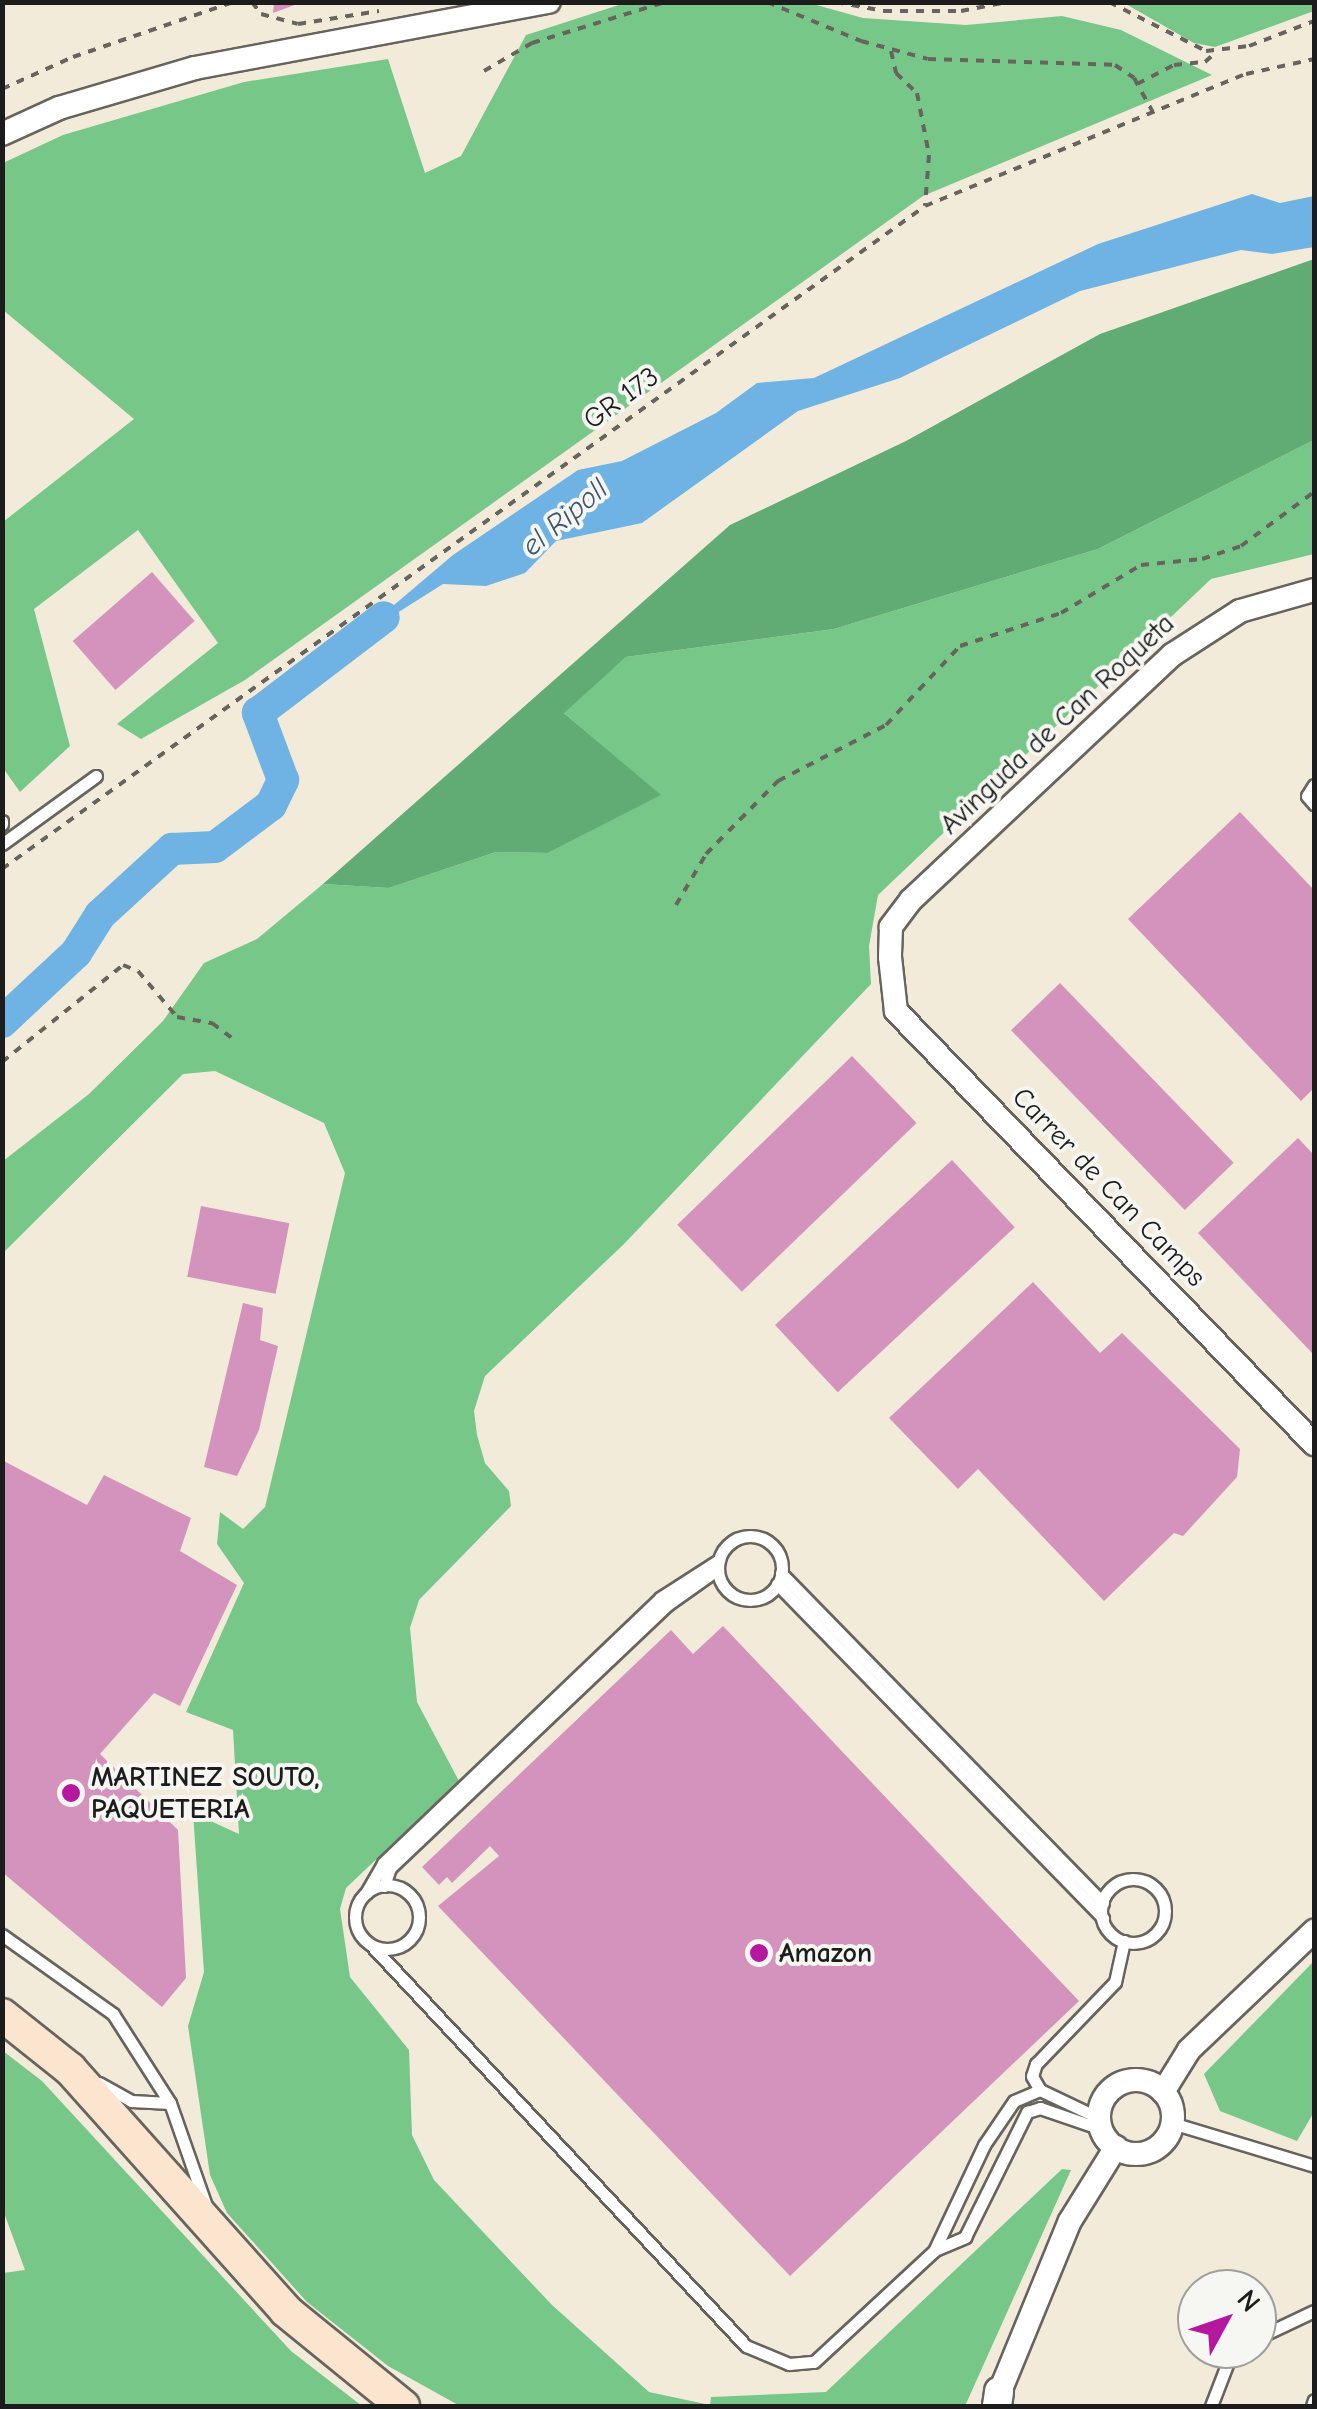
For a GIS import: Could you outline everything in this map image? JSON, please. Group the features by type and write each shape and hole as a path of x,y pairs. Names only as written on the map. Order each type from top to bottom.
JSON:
{"main road":[{"path":"2,2015 48,2048 215,2235 326,2349 404,2406"}],"street":[{"path":"2,134 60,108 195,68 549,2"},
{"name":"Avinguda de Can Roqueta","path":"890,957 891,927 911,900 1185,644 1240,611 1314,591"},
{"name":"Carrer de Can Camps","path":"890,957 896,1011 1314,1444"},
{"path":"1163,2092 1189,2050 1314,1931"},
{"path":"997,2401 1105,2132 1105,2096 1122,2082 1144,2080 1163,2092 1172,2124 1163,2142 1145,2152 1105,2132"}],"lane":[{"path":"2,844 96,776"},
{"path":"1314,786 1306,796 1314,804"},
{"path":"384,1886 390,1868 654,1618 719,1565 730,1543 758,1537 775,1548 779,1579 1124,1942 1139,1943 1158,1932 1166,1912 1158,1891 1141,1880 1122,1882 1103,1903 1103,1918"},
{"path":"719,1565 726,1589 744,1600 766,1596 779,1579"},
{"path":"719,1565 660,1598 384,1863 355,1921 371,1945 746,2346 768,2359 814,2362 934,2251 965,2238 1027,2112 1040,2108 1105,2132"},
{"path":"779,1579 1103,1903"},
{"path":"366,1893 384,1886 411,1897 418,1925 400,1947 371,1945"},
{"path":"2,1935 113,2014 170,2103 215,2235"},
{"path":"1105,2132 1040,2090 1032,2076 1036,2064 1116,1982 1124,1942"},
{"path":"48,2048 131,2100 170,2103"},
{"path":"934,2251 1003,2114 1028,2091 1040,2090"},
{"path":"1172,2124 1314,2166"},
{"path":"1277,2328 1314,2310"},
{"path":"1210,2406 1225,2369"}],"path":[{"path":"2,88 73,56 234,2"},
{"path":"252,2 261,14 298,24 393,9"},
{"path":"484,70 532,43 665,2"},
{"path":"767,2 891,51 950,62 1104,61 1137,84 1153,112"},
{"path":"836,2 884,11 962,11 1006,2"},
{"path":"1109,2 1196,48 1216,52 1314,22"},
{"path":"891,51 896,72 917,93 928,154 925,206"},
{"path":"1137,84 1174,65 1216,58 1216,52"},
{"name":"GR 173","path":"2,869 925,206 1246,74 1314,59"},
{"path":"676,905 706,854 778,780 886,725 960,646 1061,613 1142,565 1202,559 1241,546 1314,492"},
{"path":"2,1062 124,966 138,971 177,1017 212,1022 237,1042"}],"green space":[{"path":"1314,2 1314,11 1215,47 1194,43 1124,3"},
{"path":"625,3 813,4 863,18 966,25 1062,16 1121,30 1212,75 923,196 245,680 141,739 117,724 218,643 138,530 34,609 70,746 20,792 3,768 3,522 134,419 3,310 3,163 63,135 244,82 388,59 425,173 461,156 526,35"},
{"path":"1314,259 1314,440 1098,549 834,629 626,657 564,713 661,795 548,853 496,852 389,888 323,884 730,525 906,441 1100,334"},
{"path":"1314,440 1314,554 1211,579 878,895 869,946 871,984 624,1244 485,1376 474,1411 477,1435 485,1463 509,1491 511,1506 419,1600 410,1628 417,1702 459,1781 346,1888 340,1909 350,1977 409,2050 412,2135 434,2180 552,2305 649,2392 710,2405 711,2397 826,2392 1062,2169 1071,2170 965,2406 460,2406 388,2366 307,2302 227,2213 210,2175 188,2026 204,1972 193,1813 239,1834 233,1730 186,1712 244,1583 217,1544 220,1512 243,1529 265,1507 345,1173 324,1123 215,1071 183,1074 3,1253 3,1161 89,1094 163,1021 204,963 257,939 323,884 389,888 496,852 548,853 660,795 563,712 626,657 834,629 1098,549"},
{"path":"1314,1961 1314,2112 1297,2141 1220,2111 1204,2074"},
{"path":"3,2051 42,2081 291,2351 362,2406 3,2406 3,2273 25,2270 3,2210"}],"water":[{"path":"1252,194 1280,203 1314,196 1314,247 1272,254 1241,250 1080,291 900,378 798,411 642,523 556,541 525,573 486,586 443,584 348,644 453,555 578,470 622,461 716,413 757,383 814,378 1098,244"}],"building":[{"path":"274,2 300,2 300,3 273,13"},
{"path":"152,572 195,621 115,690 73,641"},
{"path":"1240,812 1314,890 1314,1088 1301,1101 1128,919"},
{"path":"1060,983 1234,1163 1185,1210 1011,1030"},
{"path":"852,1056 917,1123 742,1292 677,1225"},
{"path":"1298,1138 1314,1155 1314,1355 1198,1233"},
{"path":"952,1160 1015,1227 838,1392 775,1325"},
{"path":"201,1206 289,1223 276,1294 187,1277"},
{"path":"1033,1282 1100,1353 1122,1333 1240,1449 1237,1477 1183,1536 1174,1533 1104,1601 978,1469 958,1489 889,1418"},
{"path":"243,1303 263,1308 260,1340 278,1346 259,1430 237,1476 204,1467"},
{"path":"2,1460 87,1505 104,1475 191,1518 180,1551 237,1585 180,1706 154,1693 100,1754 178,1830 186,1978 162,2007 2,1872"},
{"name":"Amazon","path":"723,1626 1079,2001 790,2276 438,1906 499,1856 490,1846 452,1883 447,1877 439,1885 422,1867 671,1630 693,1654"}],"waterway":[{"name":"el Ripoll","path":"2,1022 76,953 100,915 172,849 215,847 271,805 283,780 258,713 384,617"}],"place":[{"name":"MARTINEZ SOUTO, PAQUETERIA","path":"71,1793"},
{"name":"Amazon","path":"759,1953"}]}
